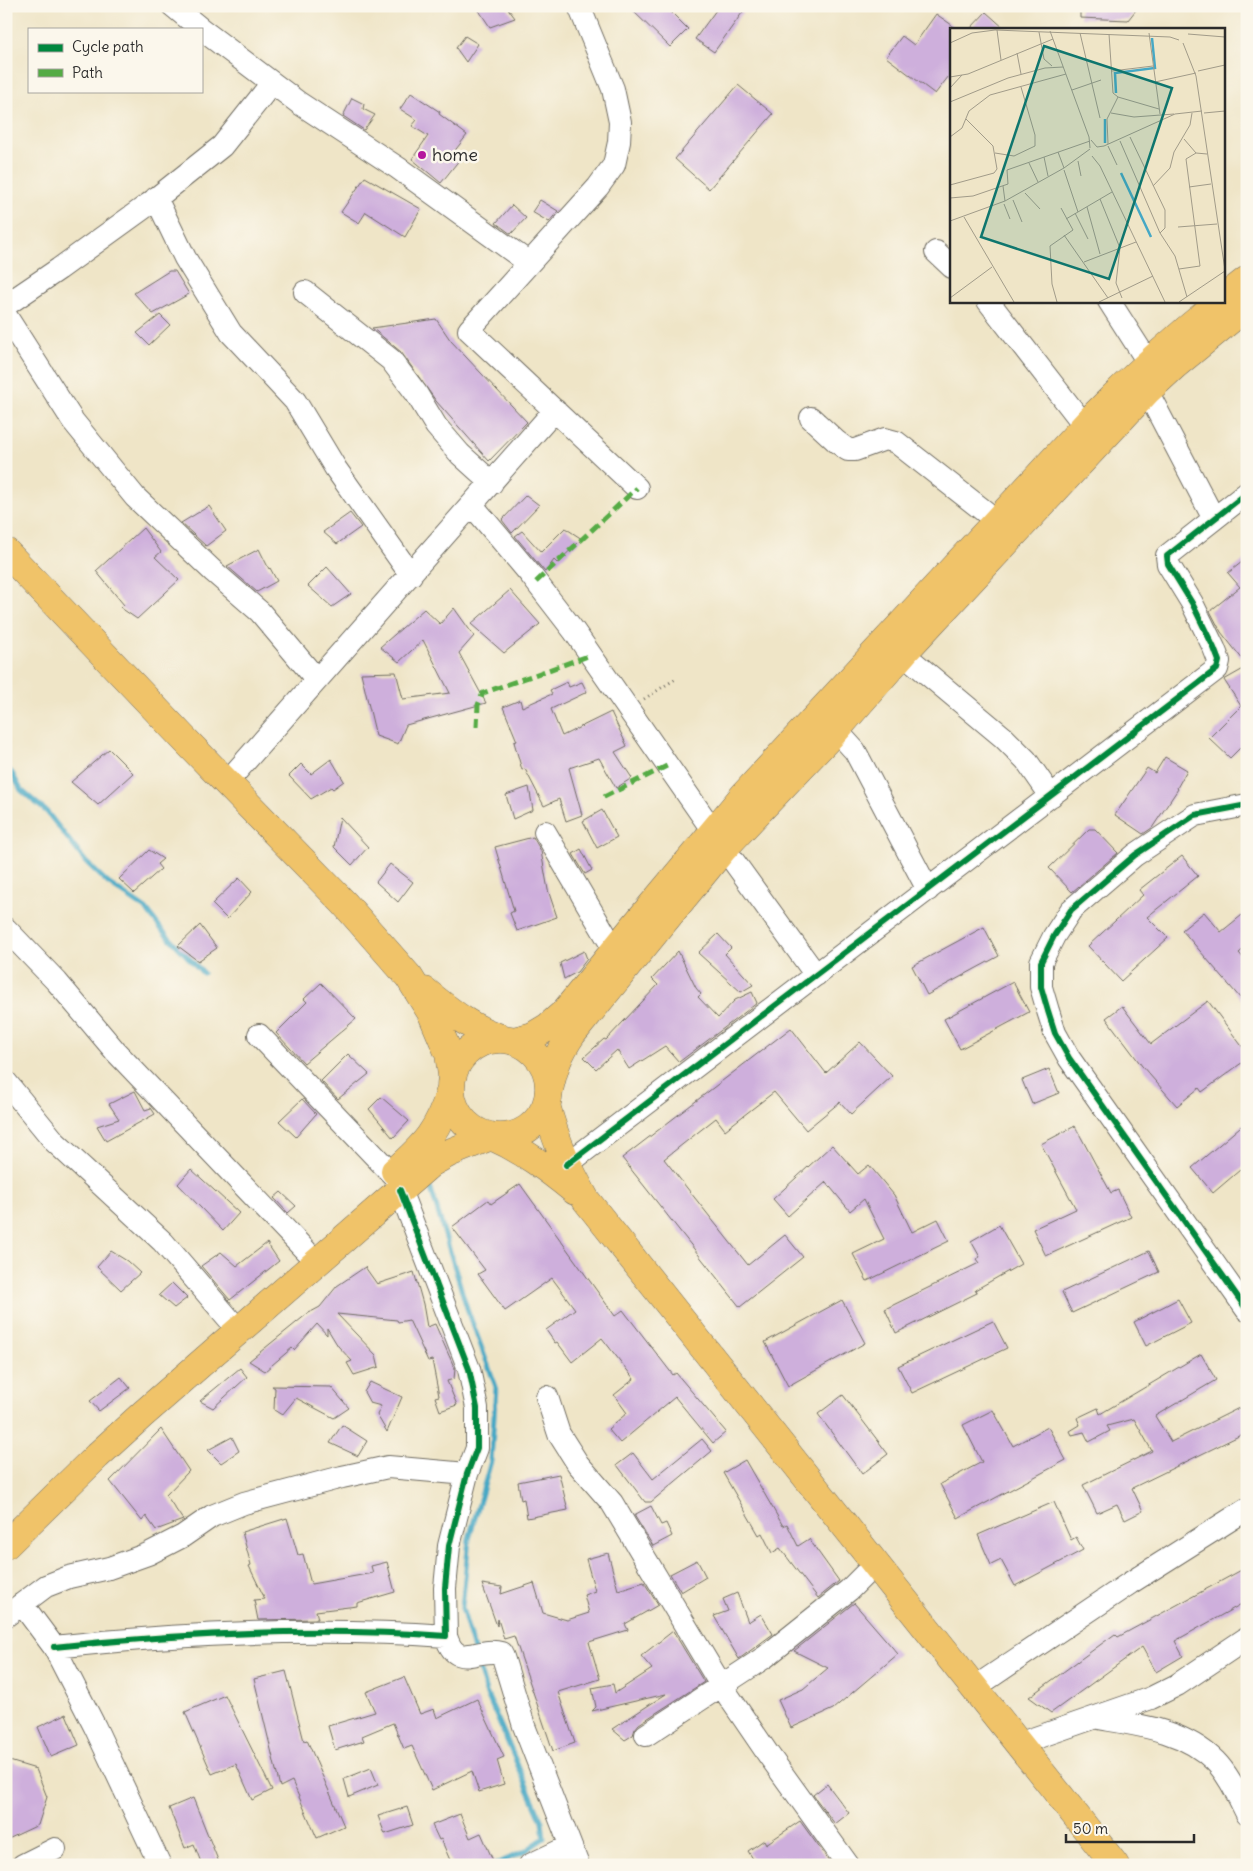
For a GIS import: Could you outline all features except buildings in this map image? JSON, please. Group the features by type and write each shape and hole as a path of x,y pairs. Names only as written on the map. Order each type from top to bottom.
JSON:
{"main road":[{"path":"1226,296 1247,280"},
{"path":"6,552 344,904 408,977 435,1020 449,1054 454,1109 464,1123 478,1133 498,1138 514,1136 530,1127 542,1115 560,1051 719,839 757,780 1085,426 1148,362 1219,302"},
{"path":"6,1545 97,1456 396,1182 444,1114 459,1060 471,1048 487,1040 509,1040 533,1036 548,1027 564,1013 615,951 719,839 836,730 905,651 1147,391 1174,366 1247,306"},
{"path":"408,977 468,1025 486,1034 519,1043 534,1052 544,1066 549,1082 547,1097 557,1144 566,1166 586,1200 1115,1865"},
{"path":"6,1523 109,1424 306,1251 396,1182 414,1177 437,1160 466,1145 491,1136 514,1146 532,1158 586,1200"}],"street":[{"path":"173,6 200,28"},
{"path":"578,6 613,89 620,122 619,142 614,165 598,187 469,330 637,488"},
{"path":"202,30 272,83 398,168 529,262"},
{"path":"6,305 60,269 156,198 222,146 272,83"},
{"path":"156,198 185,258 231,333 295,402 336,469 410,574"},
{"path":"305,292 390,360 416,393 436,426 460,454 492,483"},
{"path":"989,302 1085,426"},
{"path":"1110,302 1148,362"},
{"path":"6,316 73,421 135,497 214,572 260,612 317,680"},
{"path":"1147,391 1214,519"},
{"path":"227,782 556,410"},
{"path":"811,418 848,450 855,450 885,438 896,442 997,521"},
{"path":"566,1166 1217,669 1219,661 1214,648 1192,604 1168,564 1167,556 1247,493"},
{"path":"472,505 569,624 816,975"},
{"path":"905,651 912,661 1003,737 1026,760 1051,796"},
{"path":"836,730 855,751 928,890"},
{"path":"1247,805 1195,816 1135,855 1072,910 1054,936 1041,962 1041,986 1055,1033 1069,1058 1247,1310"},
{"path":"546,832 615,951"},
{"path":"6,929 57,982 116,1052 306,1251"},
{"path":"259,1035 396,1182 468,1369 477,1408 477,1448 468,1474 449,1546 445,1588 446,1636 450,1648 456,1654 474,1655 492,1651 501,1654 503,1657 524,1726 574,1855 530,1865"},
{"path":"6,1082 55,1142 163,1242 229,1319"},
{"path":"547,1398 558,1434 578,1464 612,1503 721,1685 848,1865"},
{"path":"160,1865 95,1727 54,1647 14,1610 46,1586 69,1577 109,1568 148,1554 183,1536 212,1516 244,1503 388,1467 468,1474"},
{"path":"974,1688 1130,1583 1247,1509"},
{"path":"646,1735 765,1657 849,1590 875,1564"},
{"path":"54,1647 192,1634 265,1632 396,1633 446,1636"},
{"path":"1018,1744 1151,1698 1247,1638"},
{"path":"1096,1717 1164,1730 1195,1745 1216,1761 1247,1814"},
{"path":"23,1865 55,1849"}],"path":[{"path":"629,709 677,678"}],"waterway":[{"path":"6,767 12,773 21,790 47,812 86,862 108,883 146,909 162,930 203,973"},
{"path":"431,1189 467,1308 496,1387 491,1461 469,1539 462,1608 474,1650"},
{"path":"477,1660 486,1692 542,1821 544,1838 524,1852 493,1865"}],"marked path":[{"path":"536,582 637,488"},
{"path":"477,727 478,705 483,693 591,655"},
{"path":"604,797 667,766"}],"cycle path":[{"path":"566,1165 1217,669 1219,661 1214,648 1192,603 1168,564 1167,556 1247,493"},
{"path":"1247,805 1195,815 1135,855 1071,910 1054,936 1041,962 1041,987 1055,1033 1069,1058 1247,1310"},
{"path":"54,1647 152,1638 249,1633 347,1632 446,1636 445,1588 449,1546 467,1474 477,1448 477,1408 469,1369 400,1190"}],"place":[{"name":"home","path":"422,155"}]}
